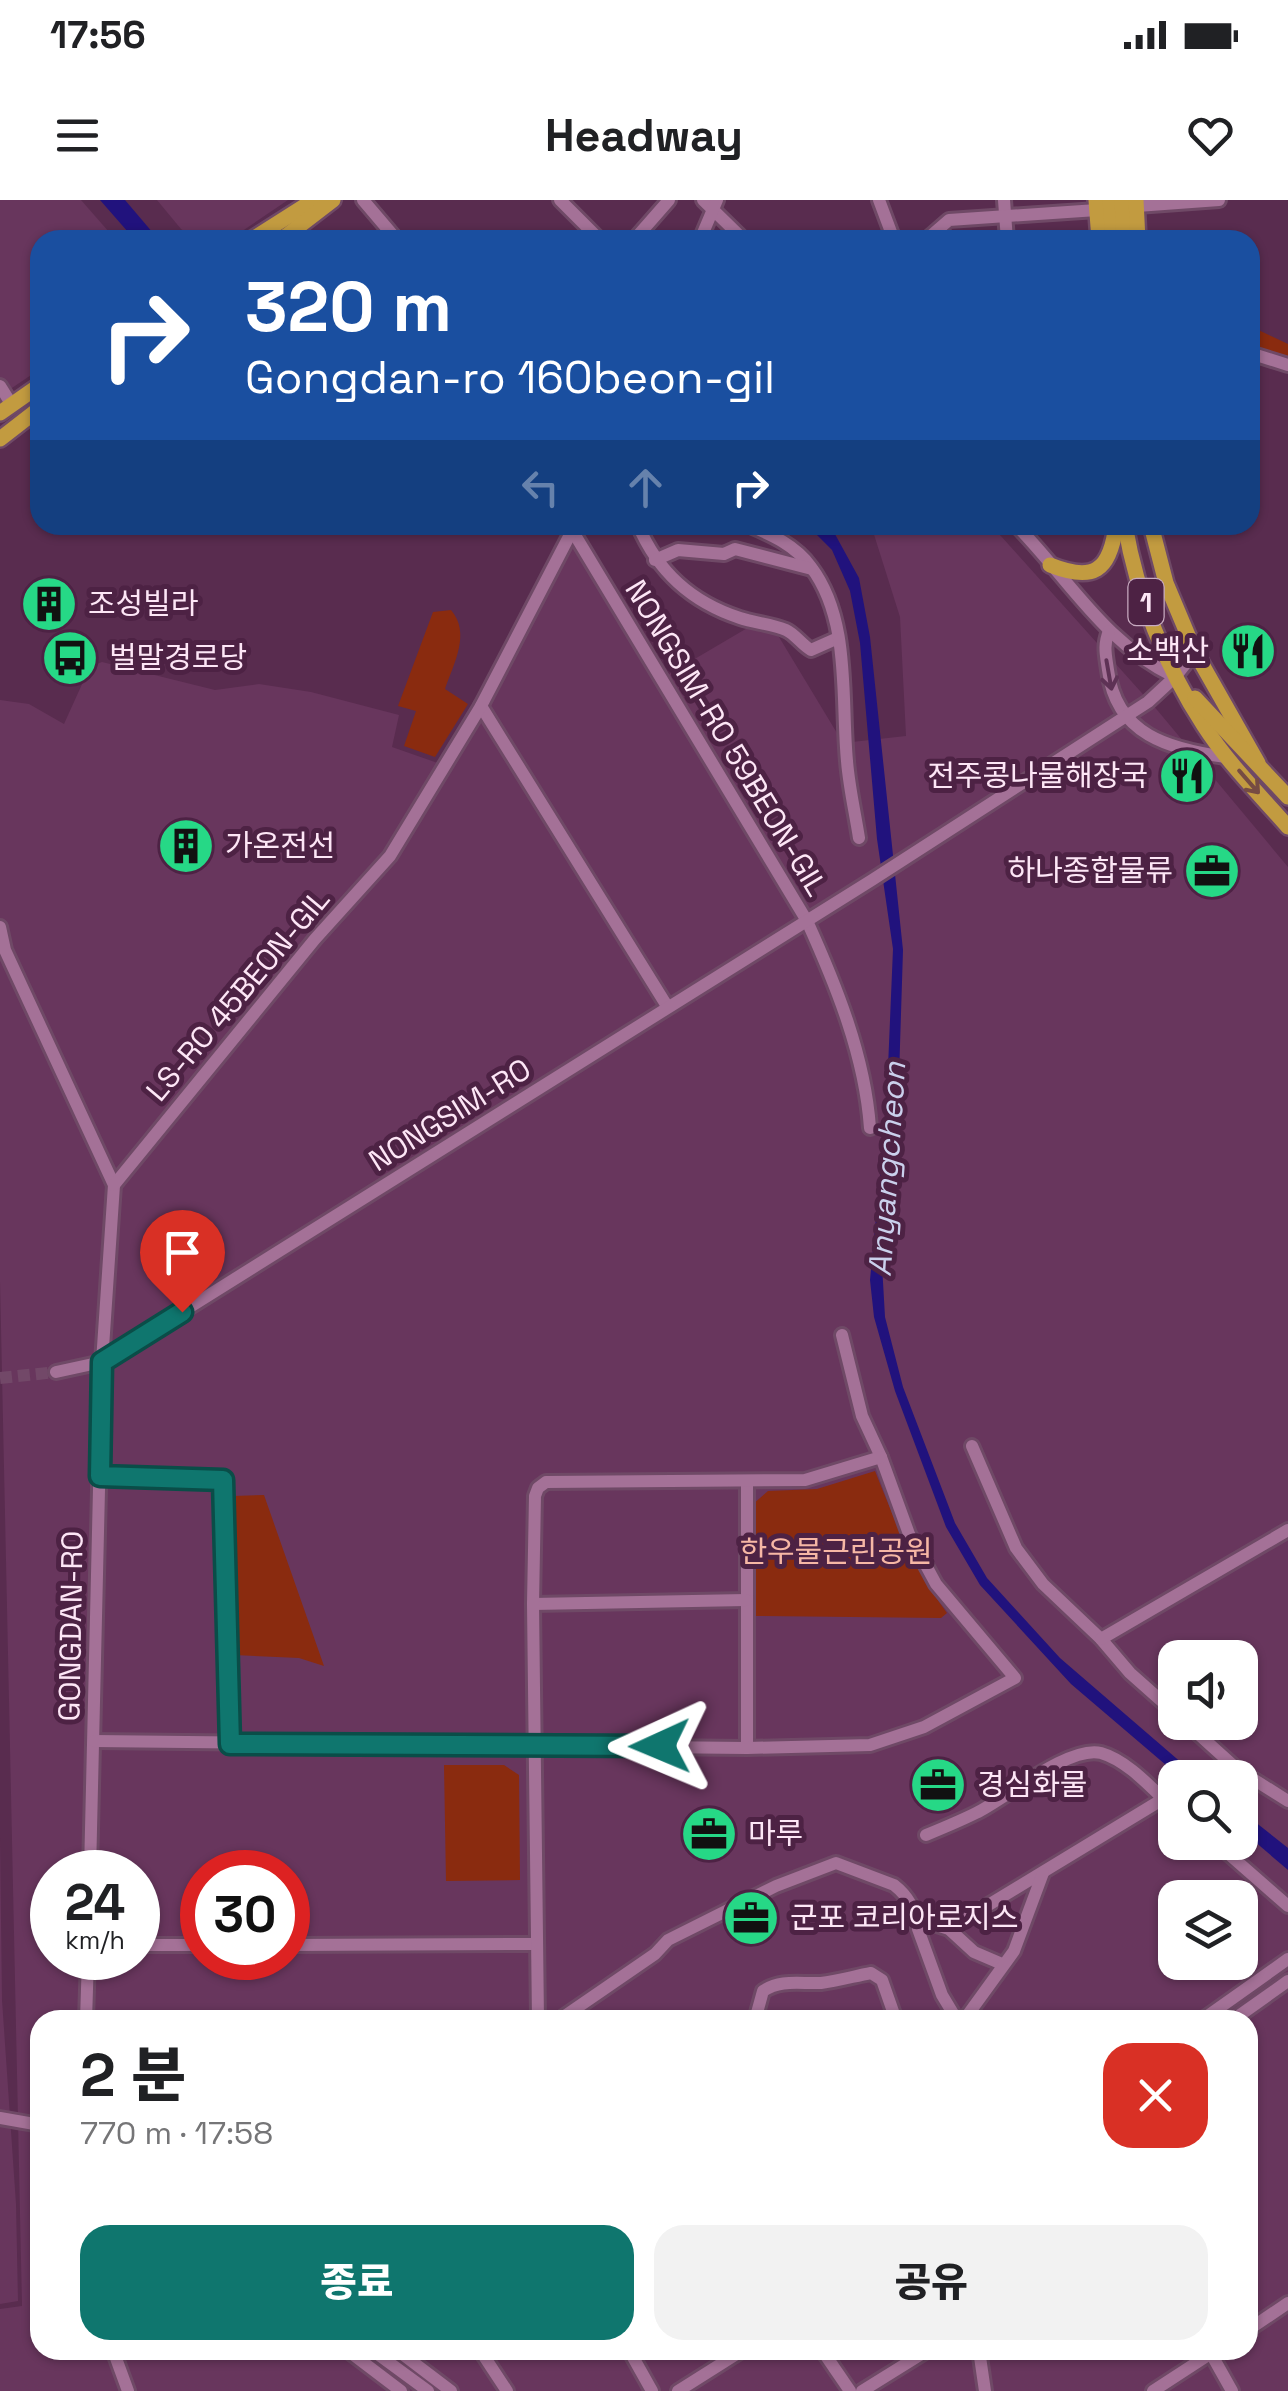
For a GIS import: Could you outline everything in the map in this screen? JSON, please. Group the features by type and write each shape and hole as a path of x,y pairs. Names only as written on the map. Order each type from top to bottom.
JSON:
{"main road":[{"path":"287,230 312,200"},
{"path":"293,221 334,200"},
{"path":"273,230 343,200"},
{"path":"1126,230 1131,202"},
{"path":"1131,202 1136,230"},
{"path":"1100,230 1101,203"},
{"path":"1101,203 1110,230"},
{"path":"3,408 30,390"},
{"path":"0,431 30,412"},
{"path":"0,439 30,414"},
{"path":"1050,564 1074,574 1100,567 1109,557 1114,535"},
{"name":"1","path":"1128,535 1152,622 1175,677 1226,757 1288,827"},
{"name":"1","path":"1154,535 1166,584 1194,652 1258,763 1288,797"},
{"path":"1175,677 1258,763"}],"street":[{"path":"364,200 389,230"},
{"path":"560,200 590,230"},
{"path":"643,230 669,200"},
{"path":"879,200 890,230"},
{"path":"1004,200 1006,230"},
{"path":"1131,202 1219,200"},
{"path":"703,230 711,203"},
{"path":"711,203 735,230"},
{"path":"938,230 949,220 1101,203"},
{"path":"1260,355 1288,365"},
{"path":"0,386 3,408"},
{"name":"LS-RO 45BEON-GIL","path":"114,1185 303,953 390,856 481,706 570,535"},
{"name":"NONGSIM-RO 59BEON-GIL","path":"579,535 807,920 834,978 868,1100 870,1128"},
{"path":"643,535 655,560 674,581 707,605 788,631 811,650 838,638"},
{"path":"771,535 783,540 813,570 832,603 847,765 859,838"},
{"path":"1025,535 1109,631 1142,661 1175,677"},
{"path":"1031,535 1032,543"},
{"path":"655,560 678,550 724,554 735,549 813,570"},
{"path":"1109,631 1104,644 1110,686 1126,716 1142,733 1193,752 1226,757"},
{"path":"1126,716 1175,677 1194,652"},
{"path":"481,706 667,1006"},
{"name":"NONGSIM-RO","path":"56,1372 102,1362 864,885 1126,716"},
{"name":"GONGDAN-RO","path":"0,926 6,950 114,1185 102,1362 91,1850"},
{"path":"94,1741 534,1747 870,1745 924,1727 1016,1678 936,1584 910,1534 862,1416 842,1335"},
{"path":"972,1446 1016,1548 1043,1584 1158,1699"},
{"path":"538,2010 532,1604 538,1488 546,1482 805,1480 881,1457"},
{"path":"100,1476 223,1480 230,1744"},
{"path":"746,1481 748,1748"},
{"path":"1101,1639 1288,1530"},
{"path":"532,1604 746,1600"},
{"path":"1205,1740 1237,1769 1288,1801"},
{"path":"926,1835 978,1812 1054,1766 1097,1752 1117,1760 1158,1795"},
{"path":"949,1929 1158,1802"},
{"path":"1236,1860 1288,1906"},
{"path":"589,2010 668,1940 836,1862 902,1891 918,1919 942,1995 953,2010"},
{"path":"968,2010 1014,1951 1042,1873"},
{"path":"918,1919 949,1929 974,1952 1002,1964"},
{"path":"310,1945 535,1944"},
{"path":"1216,2010 1288,1958"},
{"path":"758,2010 763,1991 772,1985 820,1983 871,1974 882,1980 892,2010"},
{"path":"86,2010 87,1980"},
{"path":"1247,2010 1288,1982"},
{"path":"0,2118 30,2124"},
{"path":"1258,2323 1288,2303"},
{"path":"117,2360 128,2391"},
{"path":"360,2360 402,2391"},
{"path":"386,2360 428,2391"},
{"path":"410,2360 451,2391"},
{"path":"487,2360 507,2391"},
{"path":"635,2360 652,2391"},
{"path":"678,2391 725,2360"},
{"path":"829,2360 850,2391"},
{"path":"862,2391 912,2360"},
{"path":"980,2360 985,2391"},
{"path":"1153,2391 1199,2360"},
{"path":"1216,2360 1232,2391"}],"shaded area":[{"path":"0,200 81,200 107,230 30,230 30,376 0,396"},
{"path":"157,200 288,200 244,230 181,229"},
{"path":"874,535 1000,535 1158,711 1288,867 1288,2391 0,2391 0,2309 22,2306 0,1281 0,700 29,704 64,724 83,682 94,665 102,662 215,690 259,684 311,692 399,715 392,747 452,768 573,546 578,547 659,680 749,627 776,632 843,743 906,736 900,617"},
{"path":"0,1838 2,2000 16,2204 18,2301 0,2304"}],"green space":[{"path":"1260,331 1288,344 1288,360 1260,351"},
{"path":"451,610 460,628 460,638 445,689 468,704 435,757 404,746 416,711 398,706 433,612"},
{"name":"한우물근린공원","path":"875,1471 915,1562 947,1613 941,1618 755,1616 752,1505 768,1491 817,1489"},
{"path":"264,1495 324,1666 299,1658 234,1655 233,1496"},
{"path":"444,1765 504,1765 519,1775 520,1880 446,1881"}],"water":[{"path":"100,200 125,200 150,230 126,230"},
{"name":"Anyangcheon","path":"817,535 835,535 859,578 870,637 903,950 898,1109 881,1247 885,1317 903,1387 955,1523 987,1578 1060,1658 1178,1760 1160,1760 1071,1684 980,1585 946,1527 895,1391 874,1317 870,1280 886,1115 893,949 877,839 860,643 850,591 832,550"},
{"path":"1258,1824 1288,1848 1288,1870 1258,1844"}],"tunnel":[{"path":"0,1378 56,1372"}],"place":[{"name":"조성빌라","path":"49,604"},
{"name":"소백산","path":"1248,651"},
{"name":"벌말경로당","path":"70,658"},
{"name":"전주콩나물해장국","path":"1187,776"},
{"name":"가온전선","path":"186,846"},
{"name":"하나종합물류","path":"1212,871"},
{"name":"경심화물","path":"938,1785"},
{"name":"마루","path":"709,1834"},
{"name":"군포 코리아로지스","path":"751,1918"}],"route":[{"path":"182,1312 102,1362 100,1476 223,1480 230,1744 660,1746"}]}
